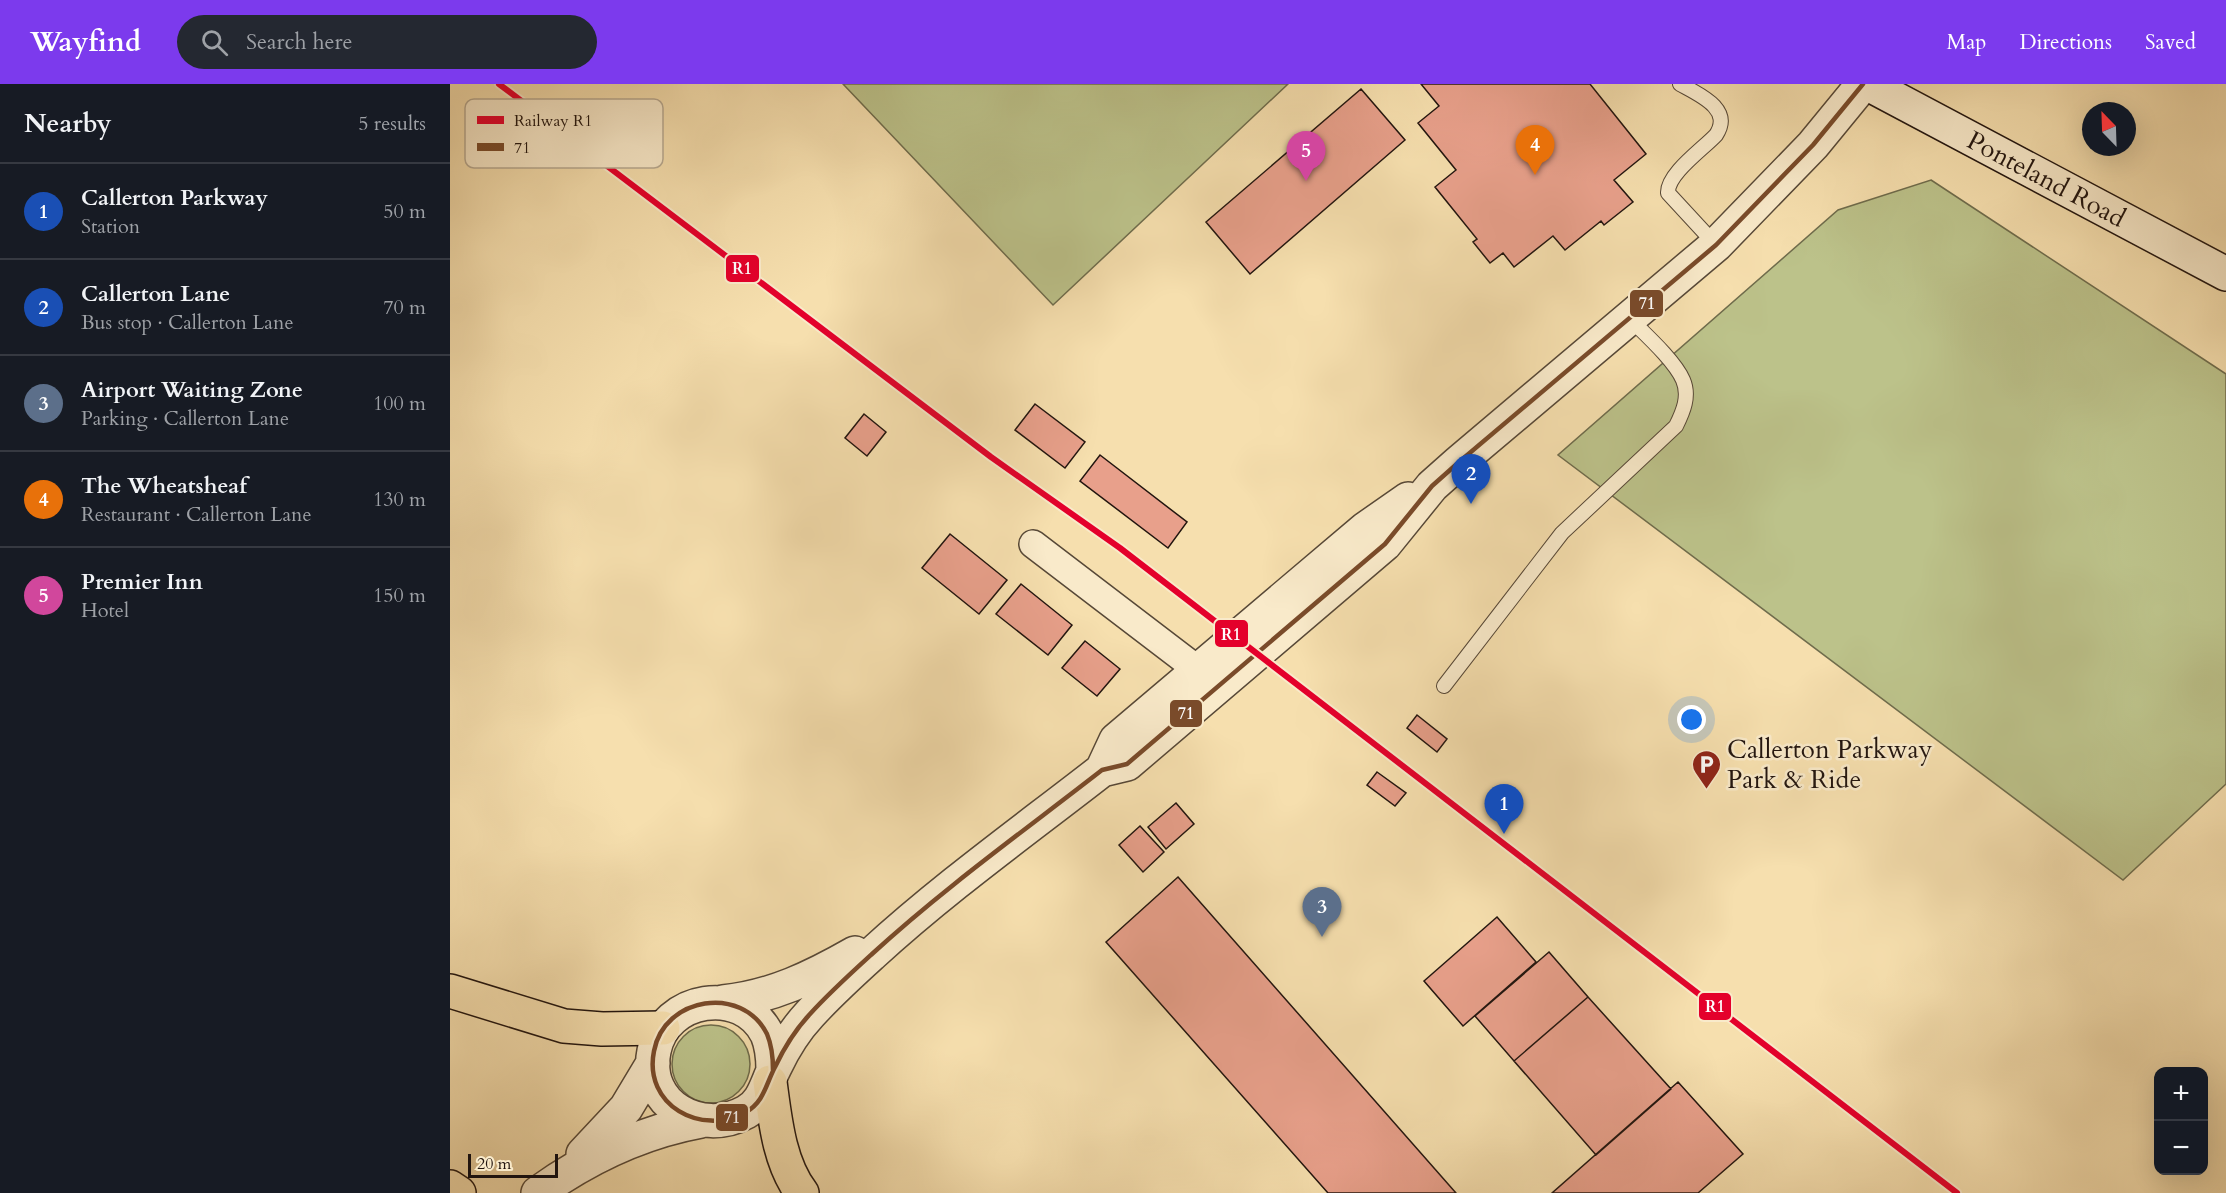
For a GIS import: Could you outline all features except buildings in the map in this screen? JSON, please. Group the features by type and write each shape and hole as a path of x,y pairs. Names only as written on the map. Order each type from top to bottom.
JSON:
{"highway":[{"path":"450,991 564,1026 602,1029 663,1028"},
{"path":"771,1076 777,1136 796,1186 802,1193"},
{"path":"450,1187 459,1193"}],"street":[{"path":"701,1121 682,1114 667,1101 657,1083 653,1063 654,1051 663,1028 674,1015 690,1006 765,995 805,980 910,919 1115,767 1385,544 1432,486 1716,245 1813,145 1863,84"},
{"name":"Ponteland Road","path":"1868,84 2226,274"},
{"path":"1115,767 1116,740 1365,529 1399,504 1432,486"},
{"path":"1033,544 1198,670"},
{"path":"547,1187 581,1165 631,1140 672,1126 701,1121 718,1122 734,1118 750,1110 762,1098 789,1041 817,1006 910,919"},
{"path":"723,1002 741,1008 761,1026 773,1051 771,1076"},
{"path":"547,1187 600,1137 626,1108 653,1063"}],"lane":[{"path":"1680,84 1704,97 1718,110 1722,120 1721,128 1716,135 1672,177 1667,187 1668,193 1716,245"},
{"path":"1444,686 1562,533 1676,426 1685,403 1683,380 1630,319"}],"green space":[{"path":"843,84 1288,84 1053,305"},
{"path":"1931,180 2226,374 2226,784 2123,880 1558,455 1838,210"},
{"path":"711,1025 726,1028 739,1036 747,1049 750,1064 747,1079 739,1092 726,1100 711,1103 696,1100 683,1092 675,1079 672,1064 675,1049 683,1036 696,1028"}],"rail line":[{"name":"R1","path":"499,84 519,99"},
{"name":"R1","path":"610,168 991,457 1120,548 1957,1193"}],"transit line":[{"name":"71","path":"773,1070 772,1052 767,1034 755,1018 740,1008 723,1003 705,1004 688,1009 672,1019 661,1033 654,1051 653,1070 657,1087 666,1101 679,1111 694,1118 711,1121 729,1119 752,1108 761,1098 782,1053 799,1026 856,969 956,883 1102,770 1127,764 1385,544 1432,486 1716,245 1813,145 1863,84"}],"place":[{"name":"The Wheatsheaf","path":"1535,175"},
{"name":"Premier Inn","path":"1306,181"},
{"name":"Callerton Lane","path":"1471,504"},
{"name":"Callerton Parkway Park & Ride","path":"1706,790"},
{"name":"Callerton Parkway","path":"1504,834"},
{"name":"Airport Waiting Zone","path":"1322,937"}]}
